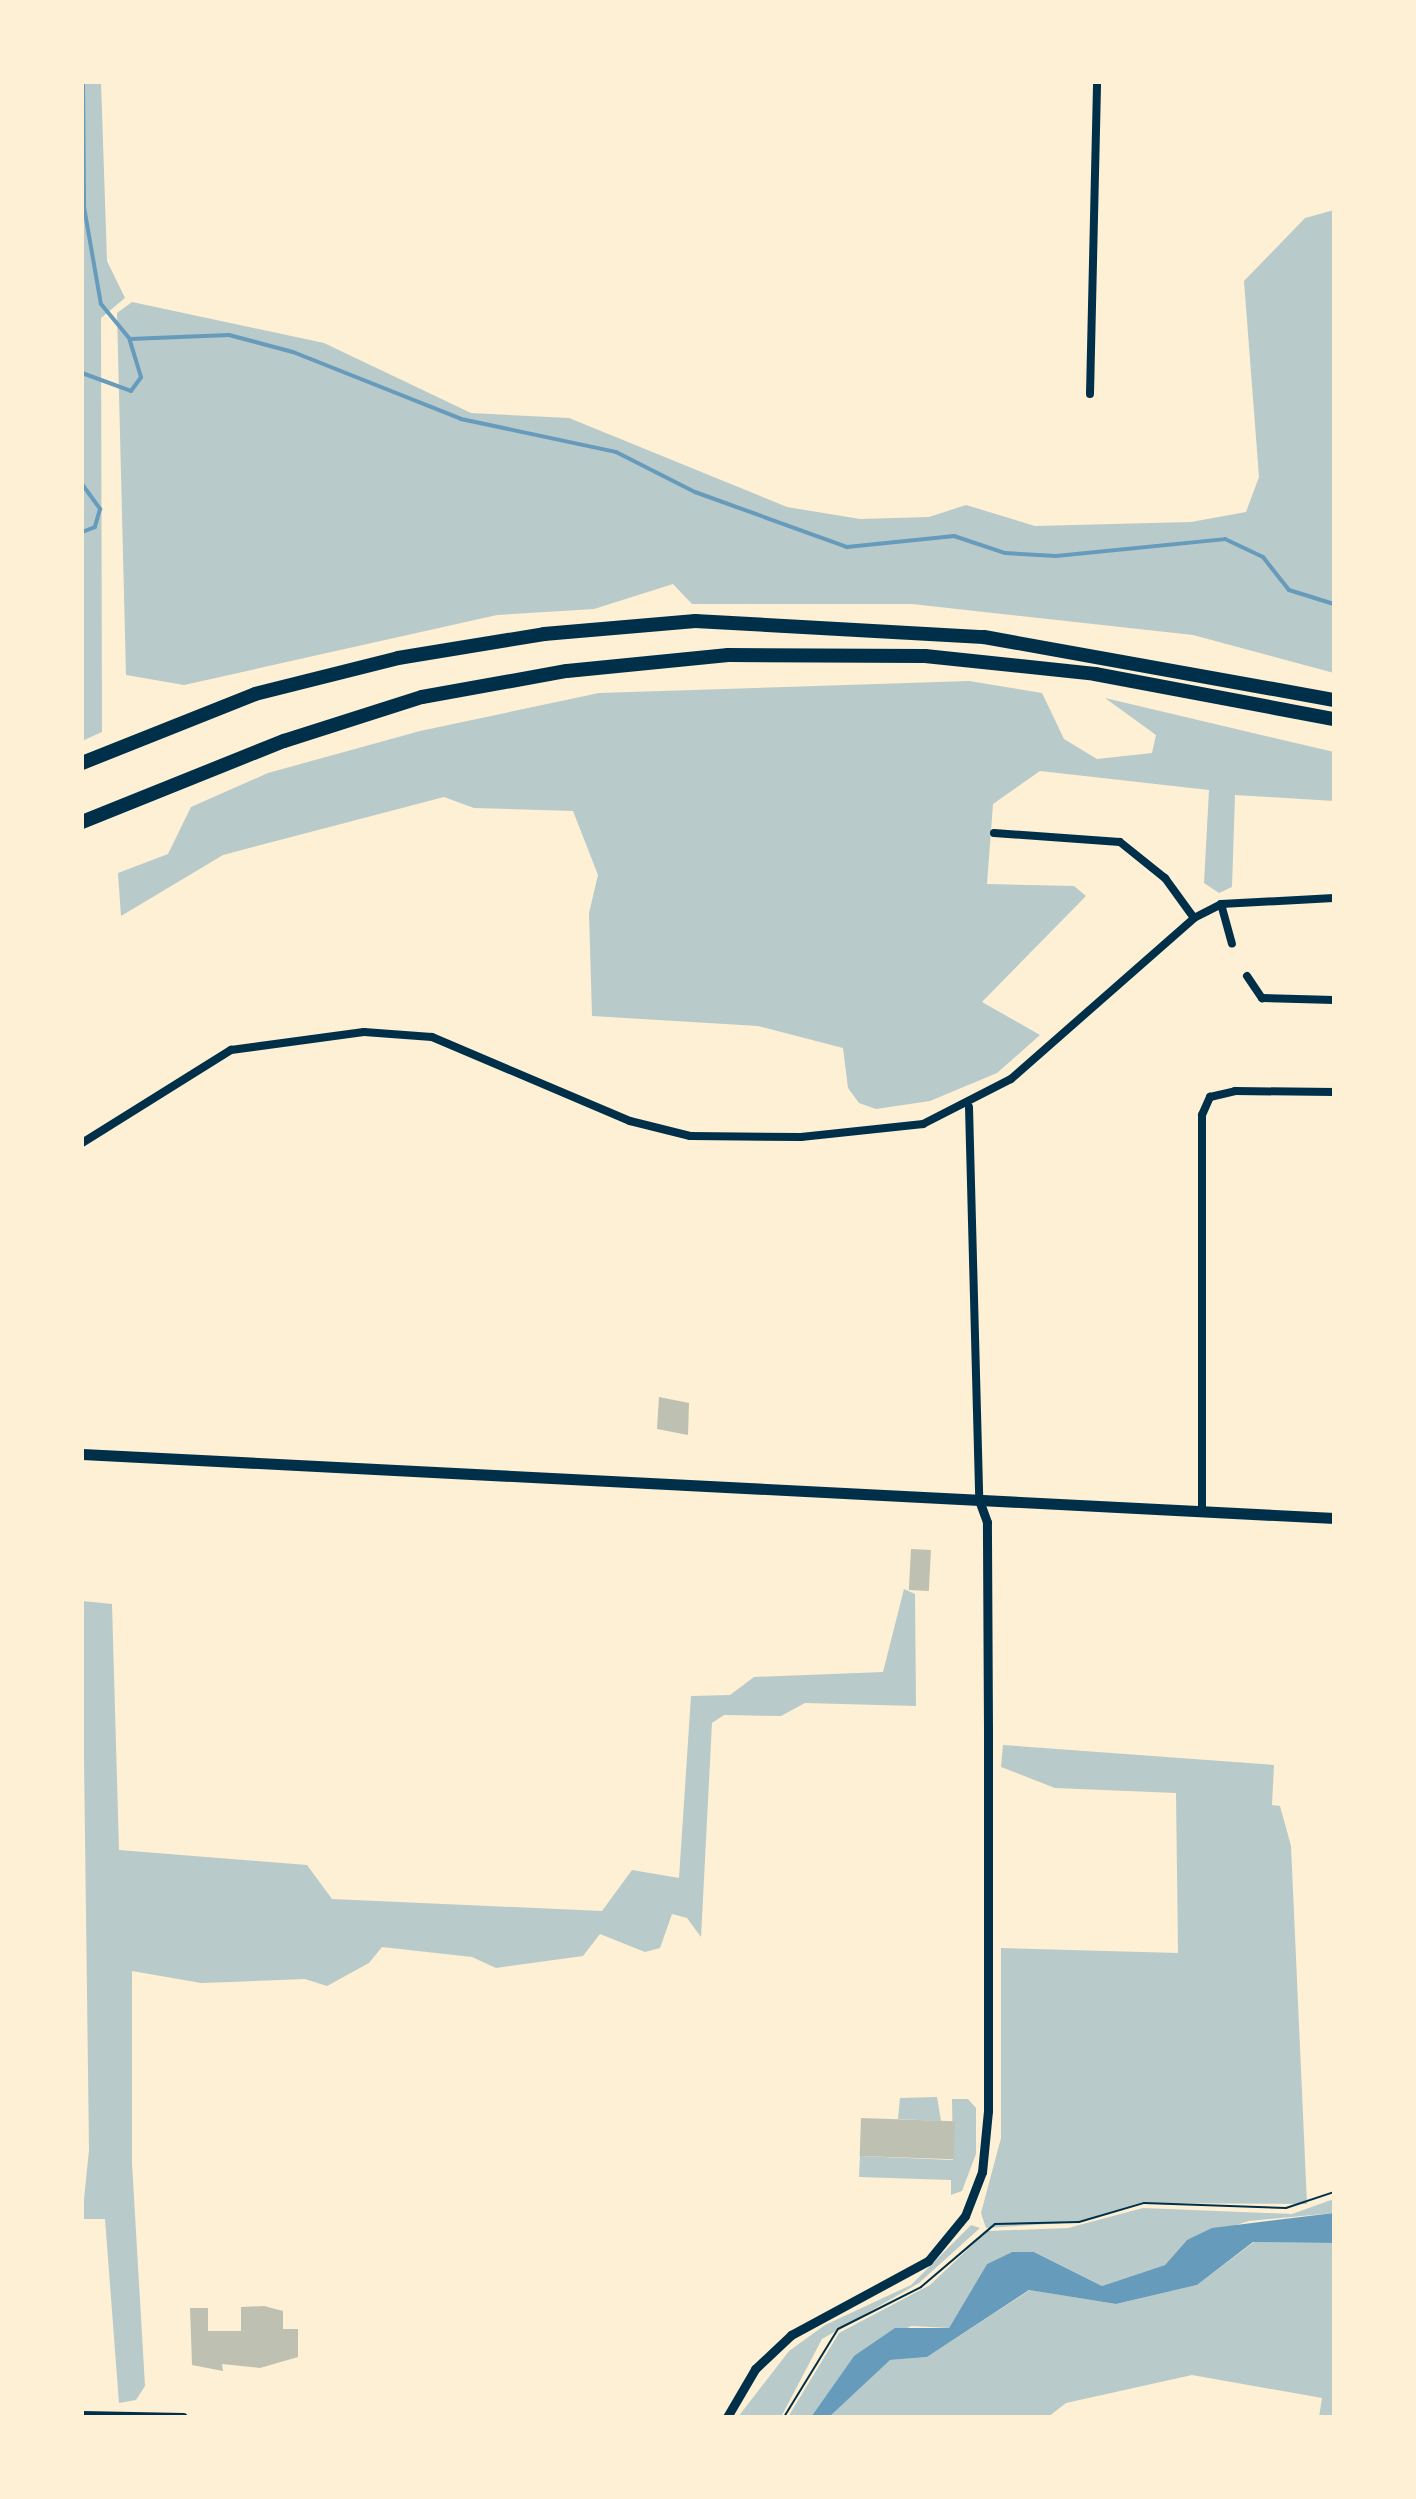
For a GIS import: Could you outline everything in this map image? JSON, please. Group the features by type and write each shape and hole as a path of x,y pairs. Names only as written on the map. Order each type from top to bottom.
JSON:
{"highway":[{"path":"82,763 255,694 398,658 544,634 695,621 984,637 1334,700"},
{"path":"82,822 284,741 422,697 567,671 728,655 925,656 1095,674 1282,708 1334,722"}],"main road":[{"path":"82,1454 1334,1518"}],"street":[{"path":"1090,394 1097,82"},
{"path":"994,833 1120,842 1165,878 1194,918"},
{"path":"82,1143 231,1050 364,1032 432,1037 630,1121 690,1136 801,1137 923,1124 969,1107 1011,1079 1194,918 1221,904 1334,898"},
{"path":"1221,904 1232,944"},
{"path":"1247,976 1262,998 1334,1000"},
{"path":"1202,1511 1202,1115 1210,1097 1235,1091 1334,1092"},
{"path":"727,2417 755,2369 791,2335 905,2279 947,2241 982,2172 988,2080 987,1522 979,1500 969,1107"},
{"path":"82,2415 183,2417"}],"path":[{"path":"784,2417 838,2329 921,2287 995,2224 1079,2222 1144,2203 1286,2208 1334,2192"}],"shaded area":[{"path":"82,82 101,82 107,261 125,298 101,318 102,732 82,741"},
{"path":"1334,210 1334,673 1193,635 912,604 692,604 673,584 594,609 497,615 184,685 126,675 117,313 132,302 324,343 471,413 569,418 787,507 860,519 929,517 966,505 1035,526 1191,522 1246,512 1259,477 1244,281 1305,218"},
{"path":"969,681 1042,693 1064,739 1097,759 1152,753 1156,735 1105,698 1334,752 1334,801 1235,795 1232,887 1219,893 1204,883 1209,790 1040,771 993,804 987,884 1074,886 1086,896 982,1002 1040,1035 997,1073 930,1101 876,1109 859,1103 848,1088 843,1048 758,1026 592,1016 589,913 598,875 573,811 474,808 444,797 223,855 121,916 118,873 168,854 191,807 268,773 420,731 599,693"},
{"path":"904,1589 915,1594 916,1706 805,1703 781,1716 724,1715 712,1723 701,1937 687,1918 672,1914 660,1948 645,1952 600,1934 583,1956 496,1968 472,1957 382,1947 369,1963 327,1986 305,1979 201,1983 132,1971 132,2163 145,2386 136,2400 119,2403 105,2219 82,2219 89,2150 82,1601 112,1604 119,1850 307,1865 332,1899 602,1911 632,1870 679,1878 691,1696 730,1695 754,1677 883,1672"},
{"path":"1003,1745 1274,1765 1272,1805 1280,1806 1291,1846 1307,2204 1144,2203 1079,2222 986,2228 981,2213 1001,2138 1001,1948 1178,1953 1176,1793 1055,1788 1001,1767"},
{"path":"937,2097 941,2121 898,2119 900,2098"},
{"path":"952,2099 968,2099 976,2108 976,2154 962,2191 951,2195 951,2180 859,2177 860,2156 953,2160"},
{"path":"1334,2199 1334,2213 1249,2221 1187,2240 1165,2265 1102,2286 1034,2252 1012,2252 987,2264 949,2328 911,2326 854,2356 811,2417 788,2417 839,2333 930,2285 987,2231 1068,2228 1143,2208 1292,2214"},
{"path":"971,2225 980,2228 919,2283 822,2339 781,2417 738,2417 789,2351 825,2325 911,2285"},
{"path":"1254,2242 1334,2243 1334,2417 1319,2417 1322,2398 1192,2375 1066,2403 1048,2417 829,2417 869,2373 890,2360 927,2357 1030,2290 1116,2304 1197,2285"}],"water":[{"path":"1334,2213 1334,2243 1253,2242 1197,2285 1116,2304 1029,2290 927,2357 890,2360 829,2417 811,2417 854,2356 895,2328 949,2328 987,2264 1012,2252 1034,2252 1102,2286 1165,2265 1187,2240 1212,2228"}],"building":[{"path":"659,1397 689,1403 688,1435 657,1429"},
{"path":"911,1549 931,1550 929,1591 909,1590"},
{"path":"861,2118 955,2121 954,2159 860,2156"},
{"path":"264,2306 283,2311 283,2329 298,2329 298,2357 260,2368 222,2364 223,2371 192,2365 190,2308 208,2308 208,2331 241,2331 241,2307"}],"waterway":[{"path":"83,82 84,207 101,304 130,339 229,335 293,352 461,419 616,452 695,492 847,547 954,536 1005,553 1056,556 1225,539 1263,557 1289,590 1334,604"},
{"path":"82,373 131,391 141,377 130,340"},
{"path":"82,484 100,509 95,527 82,532"}]}
